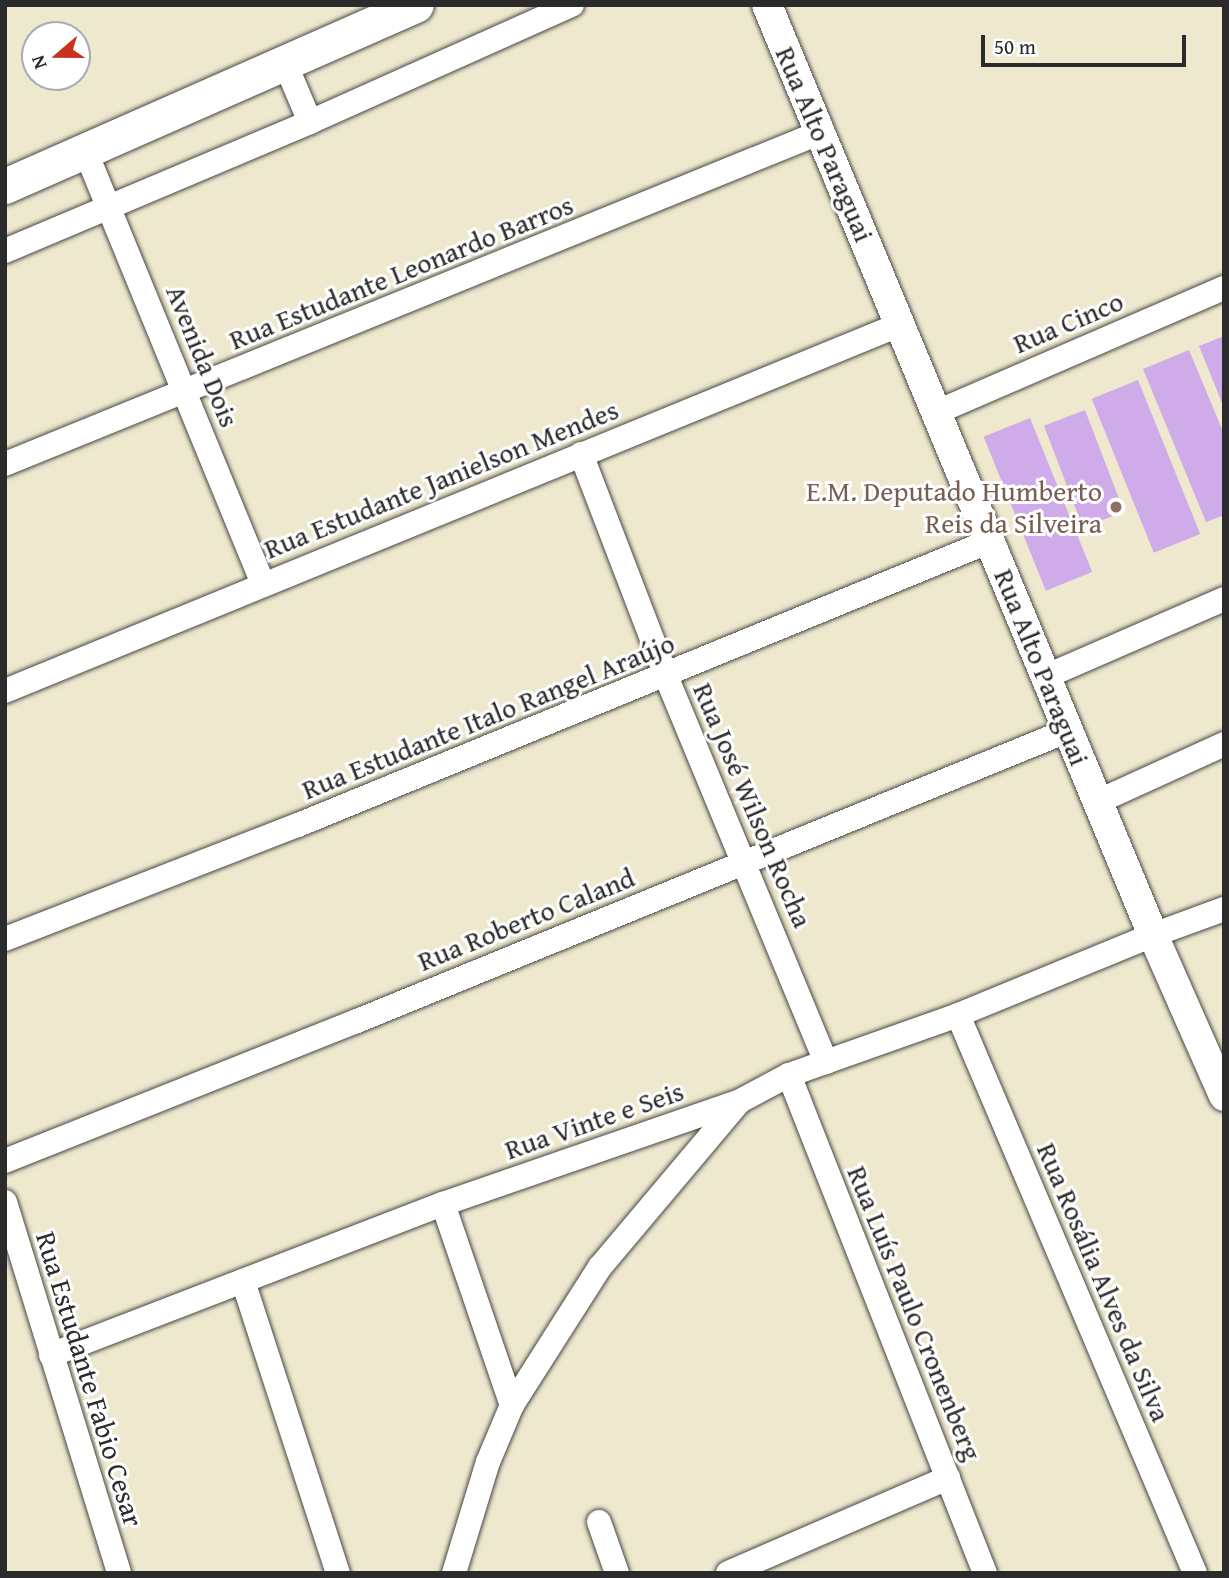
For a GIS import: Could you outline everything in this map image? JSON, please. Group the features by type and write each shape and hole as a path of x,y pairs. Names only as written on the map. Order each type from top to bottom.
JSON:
{"main road":[{"path":"5,186 416,5"}],"street":[{"path":"5,250 310,122 572,5"},
{"name":"Rua Alto Paraguai","path":"767,5 1097,802 1224,1096"},
{"path":"285,63 310,122"},
{"name":"Rua Estudante Leonardo Barros","path":"5,464 186,393 819,133"},
{"name":"Avenida Dois","path":"85,150 263,584"},
{"name":"Rua Cinco","path":"937,412 1224,288"},
{"name":"Rua Estudante Janielson Mendes","path":"5,691 901,324"},
{"name":"Rua José Wilson Rocha","path":"581,454 666,676 745,861 826,1062"},
{"name":"Rua Estudante Italo Rangel Araújo","path":"5,939 285,830 990,541"},
{"path":"1047,677 1224,599"},
{"name":"Rua Roberto Caland","path":"5,1161 1069,730"},
{"path":"1097,802 1224,744"},
{"name":"Rua Vinte e Seis","path":"51,1355 443,1204 740,1101 789,1075 958,1015 1153,935 1224,909"},
{"name":"Rua Rosália Alves da Silva","path":"958,1015 1195,1573"},
{"name":"Rua Luís Paulo Cronenberg","path":"789,1075 985,1573"},
{"path":"454,1573 488,1462 512,1405 600,1267 740,1101"},
{"name":"Rua Estudante Fabio Cesar","path":"5,1202 119,1573"},
{"path":"443,1204 512,1405"},
{"path":"243,1282 338,1573"},
{"path":"728,1573 948,1478"},
{"path":"599,1522 617,1573"}],"building":[{"path":"1224,336 1224,408 1199,346"},
{"path":"1189,350 1224,434 1224,515 1206,522 1143,369"},
{"path":"1138,380 1200,534 1154,553 1092,399"},
{"path":"1085,410 1124,512 1083,528 1044,426"},
{"path":"1030,418 1092,572 1046,591 984,437"}],"place":[{"name":"E.M. Deputado Humberto Reis da Silveira","path":"1116,507"}]}
